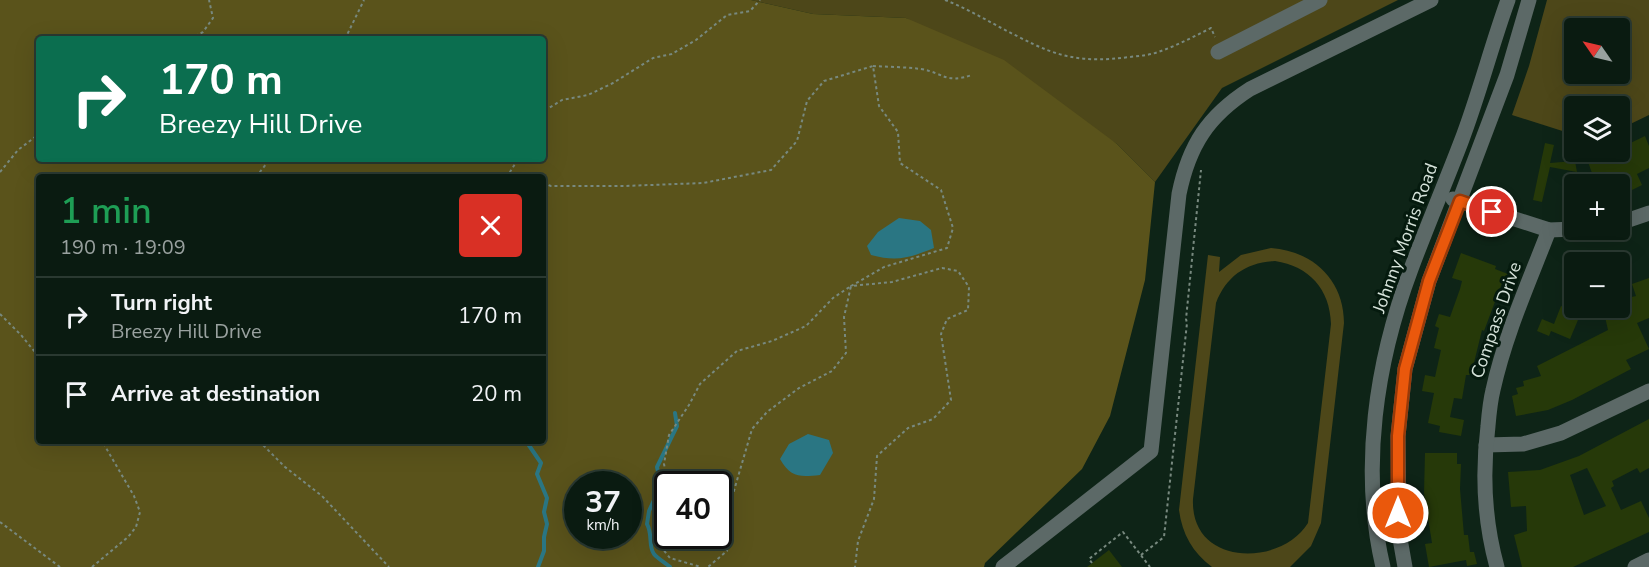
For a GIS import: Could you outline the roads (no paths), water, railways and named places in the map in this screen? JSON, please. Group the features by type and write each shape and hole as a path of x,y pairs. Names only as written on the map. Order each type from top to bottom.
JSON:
{"street":[{"path":"1220,51 1320,0"},
{"path":"1003,567 1150,451 1179,194 1191,153 1206,127 1231,101 1250,89 1402,6 1431,0"},
{"name":"Johnny Morris Road","path":"1383,567 1375,523 1373,464 1374,423 1380,381 1392,330 1411,270 1475,106 1508,0"},
{"name":"Johnny Morris Road","path":"1405,567 1399,533 1398,436 1405,369 1429,281 1507,75 1529,0"},
{"path":"1441,195 1549,230 1564,229"},
{"path":"1630,220 1649,213"},
{"name":"Compass Drive","path":"1497,567 1491,546 1484,493 1492,392 1505,343 1549,230"},
{"path":"1486,445 1523,444 1561,433 1649,391"},
{"path":"1635,567 1649,560"}],"water":[{"path":"899,218 920,221 931,230 934,248 903,258 871,255 867,246 878,232"},
{"path":"808,434 829,440 833,453 820,475 807,476 792,473 780,459 789,444"}],"waterway":[{"path":"670,567 652,551 647,524 649,511 661,485 657,467 677,426 675,413"},
{"path":"528,444 541,463 537,474 547,498 544,512 547,524 544,551 538,567"}]}
